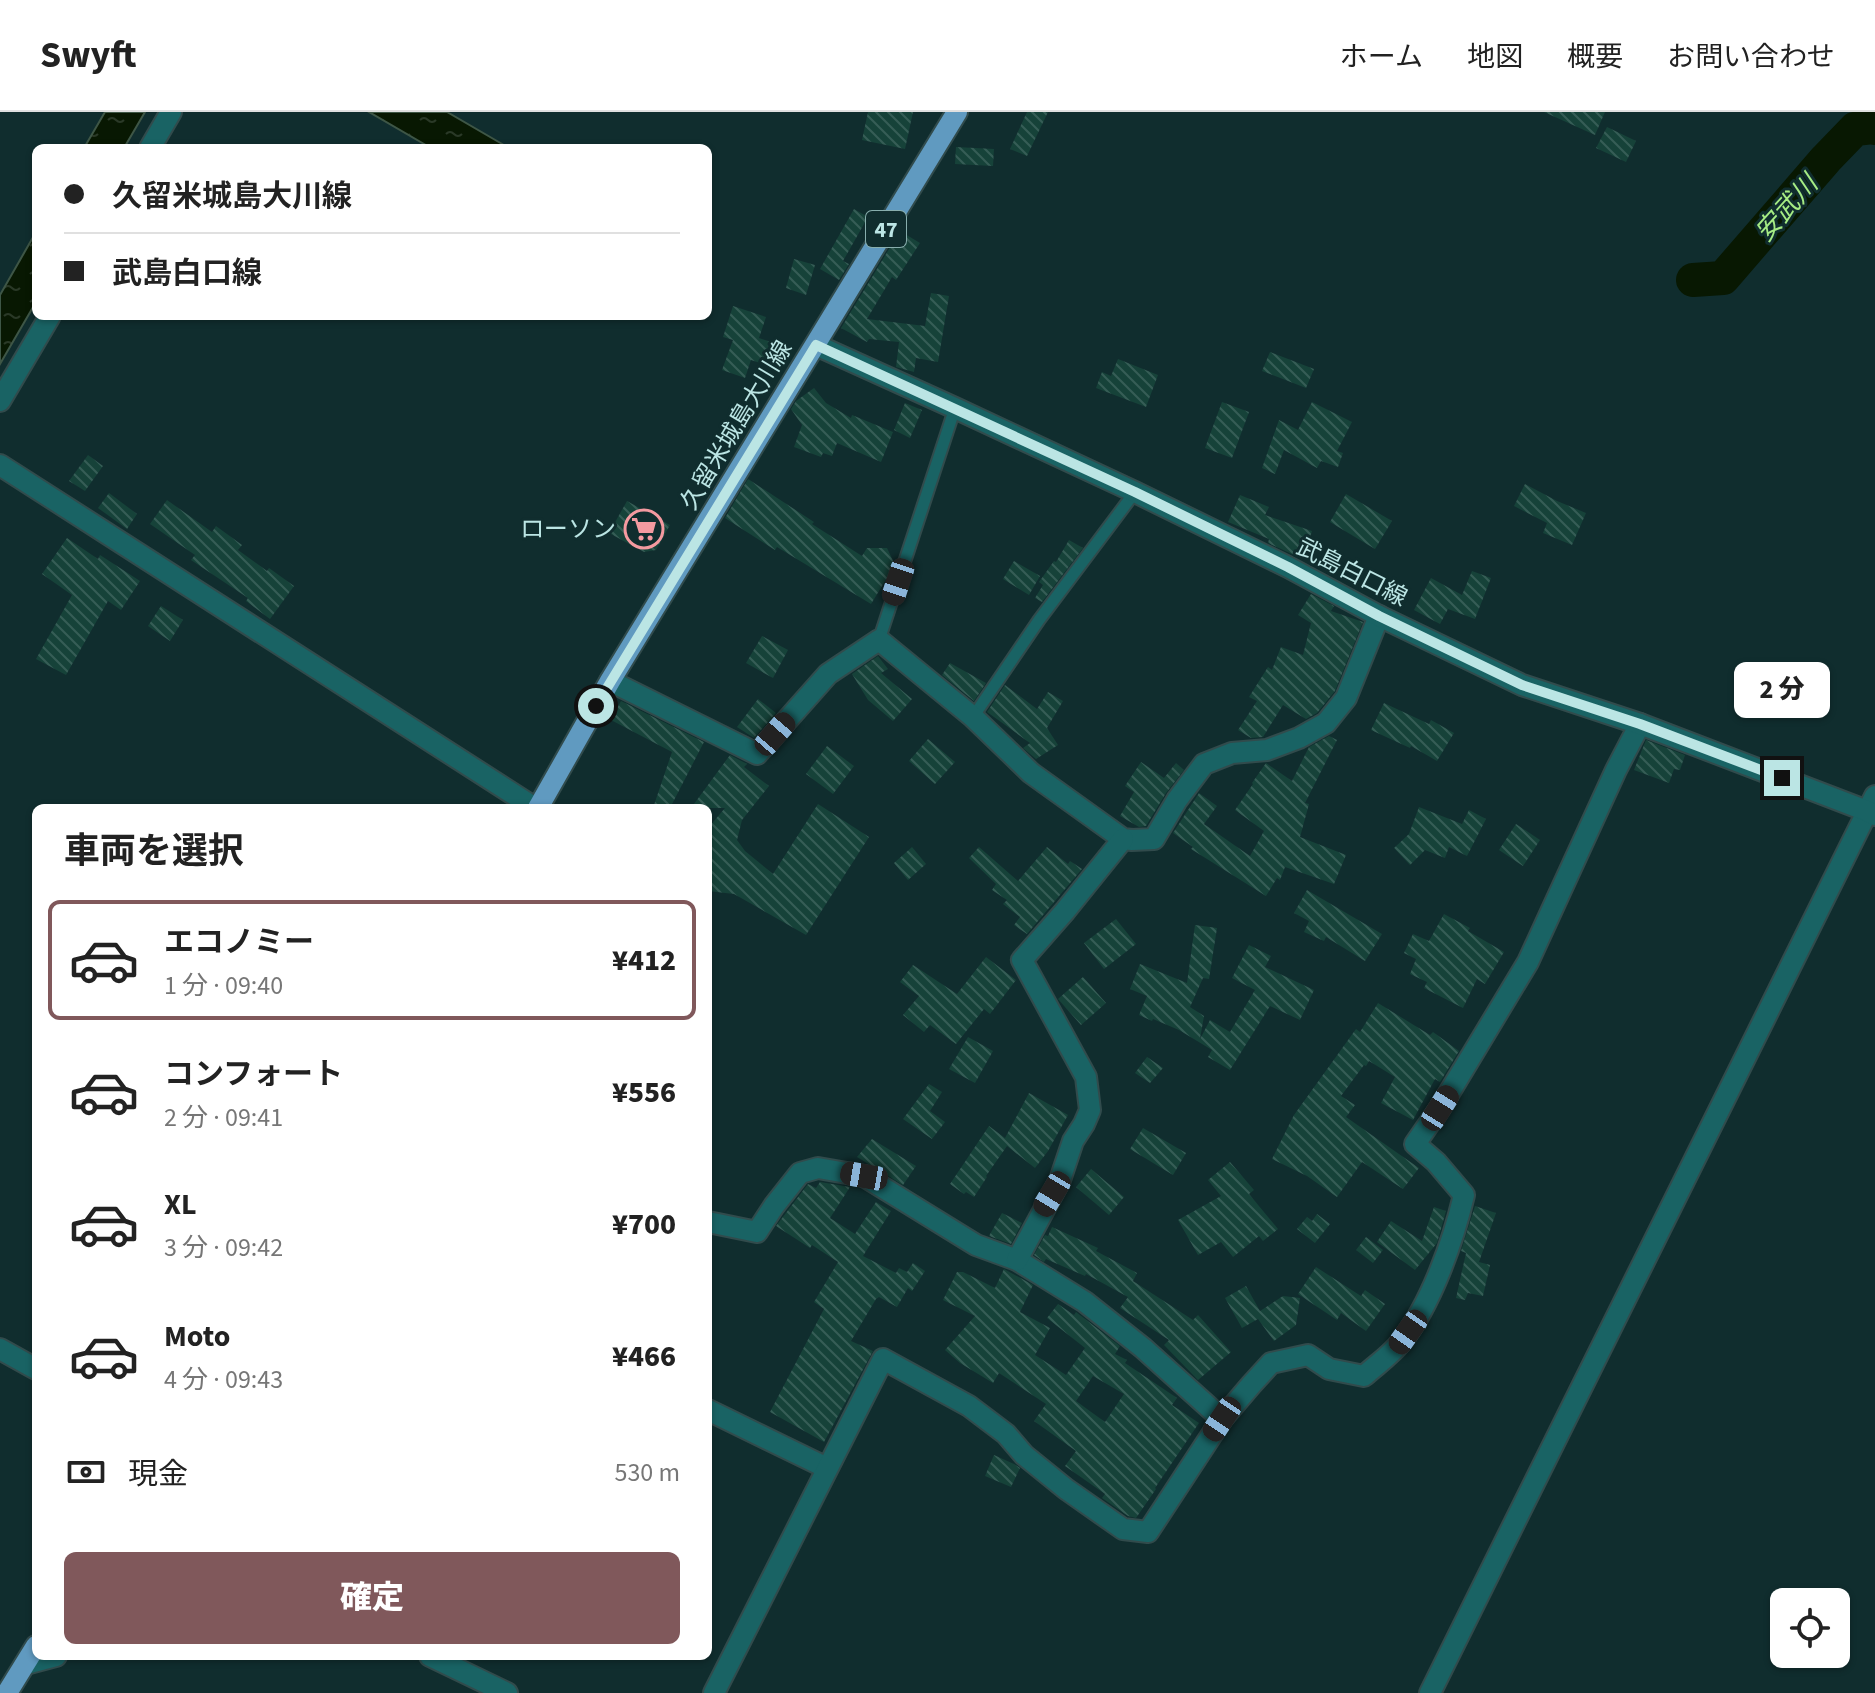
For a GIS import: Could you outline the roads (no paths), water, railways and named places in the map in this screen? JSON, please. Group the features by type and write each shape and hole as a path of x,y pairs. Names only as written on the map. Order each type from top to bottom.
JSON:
{"main road":[{"name":"久留米城島大川線","path":"538,804 957,112"},
{"path":"7,1693 31,1655"}],"street":[{"path":"152,144 171,112"},
{"path":"0,401 48,320"},
{"name":"武島白口線","path":"816,345 1135,492 1522,685 1872,808"},
{"path":"0,465 530,804"},
{"path":"610,681 757,754 828,674 879,640 973,717 1031,773 1123,839 1154,839 1177,800 1204,764 1232,753 1267,750 1299,738 1326,723 1346,698 1379,616"},
{"path":"714,1693 883,1359 969,1406 1006,1434 1024,1455 1045,1472 1123,1529 1148,1532 1222,1419 1271,1363 1308,1355 1329,1369 1364,1376 1399,1345 1418,1318 1455,1233 1464,1195 1436,1162 1415,1144 1528,962 1609,784 1640,724"},
{"path":"1430,1693 1872,808"},
{"path":"1017,1260 1060,1180 1073,1141 1090,1110 1086,1077 1022,960 1123,839"},
{"path":"712,1223 757,1232 800,1173 818,1168 864,1176 976,1245 1017,1260 1085,1302 1143,1348 1222,1419"},
{"path":"0,1349 32,1367"},
{"path":"712,1412 827,1468"},
{"path":"438,1660 507,1693"}],"lane":[{"path":"879,640 955,408"},
{"path":"973,717 1039,620 1135,492"}],"water":[{"path":"105,112 145,112 126,144 86,144"},
{"path":"369,112 447,112 502,144 424,144"},
{"path":"32,239 32,309 0,364 0,295"}],"waterway":[{"name":"安武川","path":"1693,280 1723,278 1855,129 1875,128"}],"place":[{"name":"ローソン","path":"644,529"}]}
